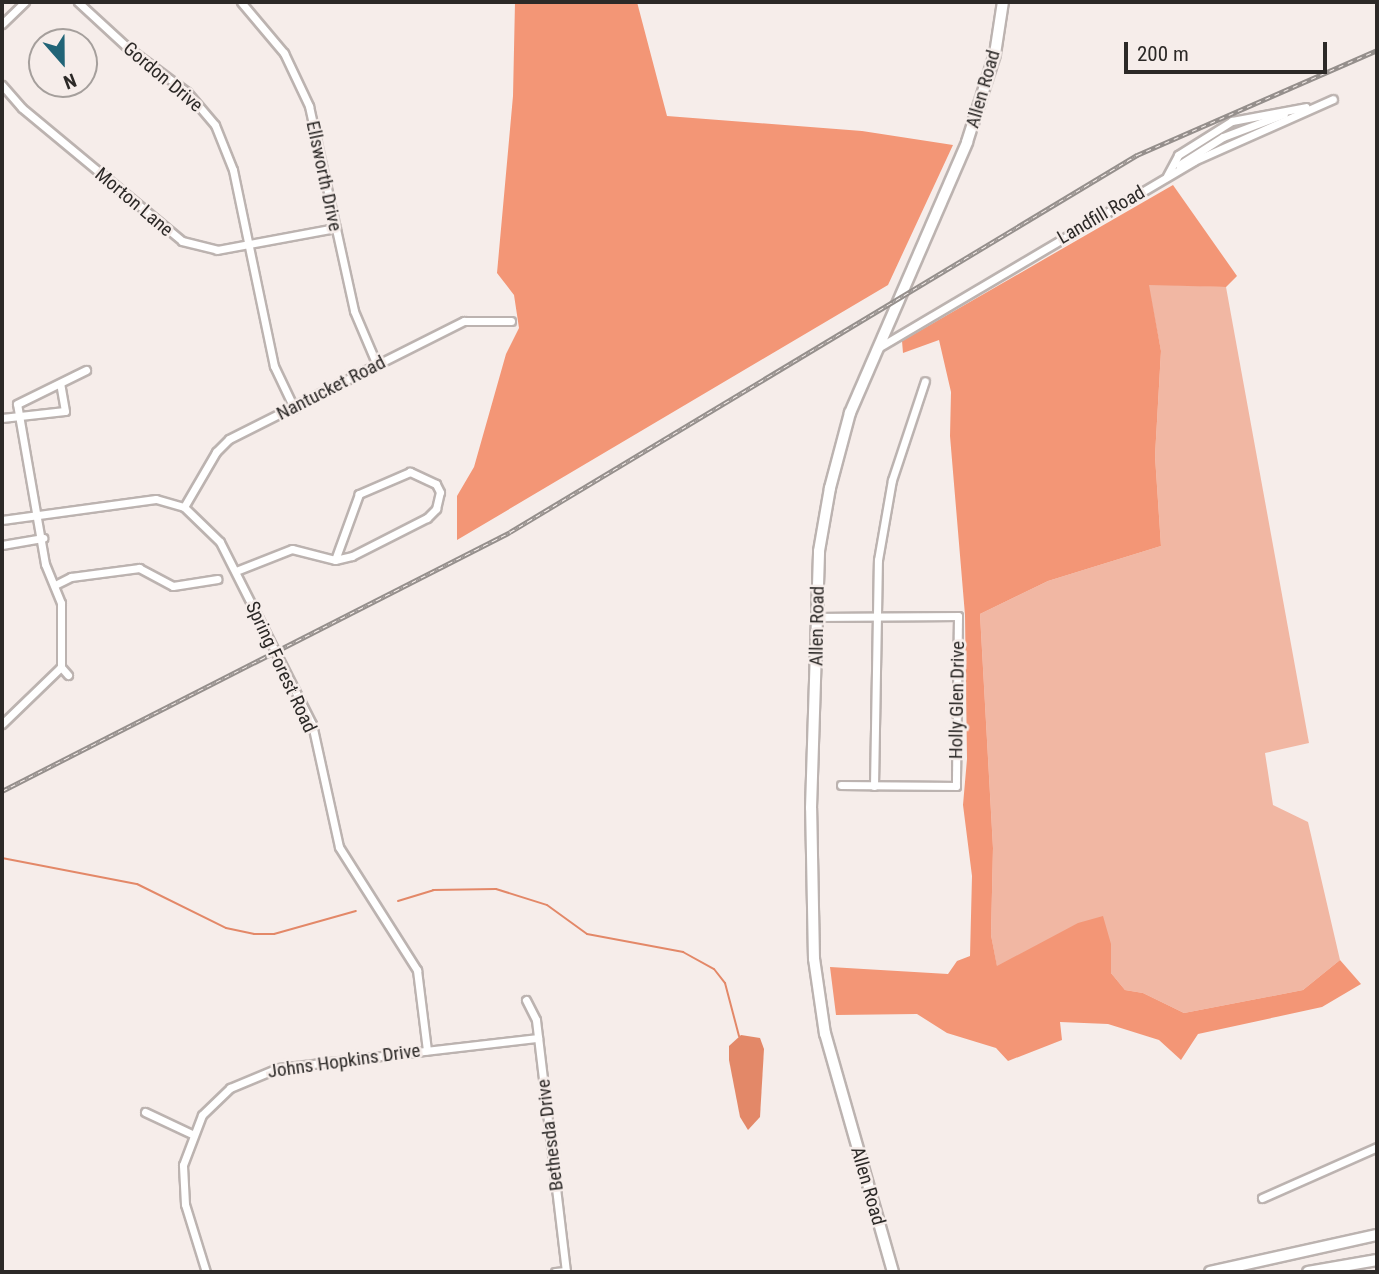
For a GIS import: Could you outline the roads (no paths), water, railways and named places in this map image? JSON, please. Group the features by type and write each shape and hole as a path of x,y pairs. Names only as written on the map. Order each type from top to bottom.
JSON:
{"main road":[{"name":"Allen Road","path":"893,1272 825,1034 814,959 811,808 819,551 830,488 850,413 967,142 995,54 1003,2"},
{"path":"1210,1272 1377,1235"},
{"path":"1308,1272 1377,1260"}],"street":[{"path":"2,24 25,2"},
{"name":"Gordon Drive","path":"78,2 203,107 223,143 249,246 274,366 294,408"},
{"name":"Ellsworth Drive","path":"242,2 261,20 298,79 309,106 354,311 377,365"},
{"name":"Morton Lane","path":"2,85 22,108 182,241 217,250 336,228"},
{"name":"Landfill Road","path":"878,349 1169,174 1333,99"},
{"path":"1169,174 1178,155 1196,141 1233,121 1322,105"},
{"path":"1169,174 1245,129 1298,108"},
{"name":"Nantucket Road","path":"184,508 216,452 229,439 464,321 511,321"},
{"path":"68,675 61,667 61,603 45,564 39,514 17,404 86,370"},
{"path":"874,786 878,560 892,480 925,381"},
{"path":"2,418 19,413 65,411 60,383"},
{"path":"236,570 292,549 335,560 352,556 427,518 436,509 440,492 436,484 410,472 359,494 335,560"},
{"name":"Spring Forest Road","path":"2,520 134,499 156,499 184,508 220,542 312,724 339,847 417,970 427,1049"},
{"path":"2,545 43,538"},
{"path":"55,585 71,577 139,568 173,586 217,579"},
{"name":"Holly Glen Drive","path":"816,617 958,616 956,786 841,785"},
{"path":"2,724 61,667"},
{"name":"Bethesda Drive","path":"526,1000 534,1010 566,1272"},
{"name":"Johns Hopkins Drive","path":"206,1272 182,1186 192,1134 214,1101 253,1075 427,1049 538,1038"},
{"path":"145,1112 192,1134"},
{"path":"1262,1198 1377,1147"},
{"path":"555,1272 566,1272"}],"waterway":[{"path":"2,858 137,884 226,928 254,934 274,934 356,911"},
{"path":"398,901 433,890 496,889 547,905 587,934 683,952 714,969 725,983 739,1036"}],"railway":[{"path":"2,791 510,532 1137,155 1377,50"}]}
